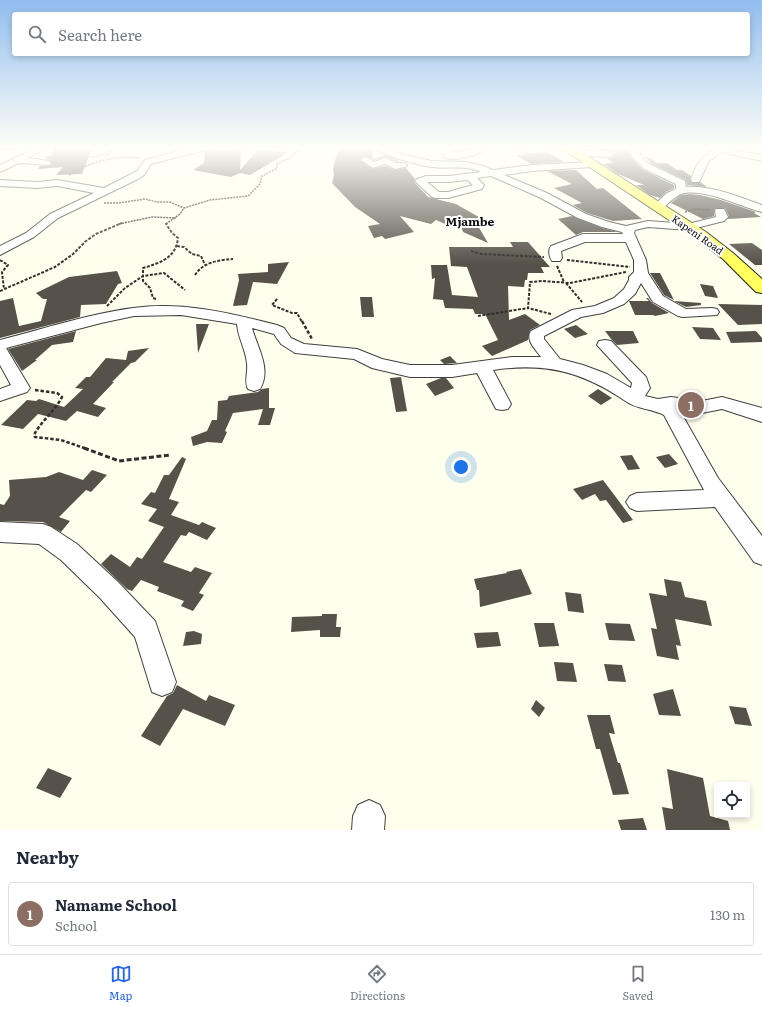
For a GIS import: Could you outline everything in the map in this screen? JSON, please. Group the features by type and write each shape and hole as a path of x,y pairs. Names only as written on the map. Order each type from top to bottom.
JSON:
{"main road":[{"name":"Kapeni Road","path":"626,187 688,227 728,256 762,288"}],"street":[{"path":"70,187 100,193"},
{"path":"2,249 30,235 54,216 114,187"},
{"path":"427,187 436,195 448,195 478,187"},
{"path":"524,187 543,195 582,216 629,234 637,253 641,270 658,299 683,313 712,312"},
{"path":"658,208 681,190 716,194 762,209"},
{"path":"555,258 555,249 583,238 629,234 635,226 648,224 688,227 720,219 722,217 720,211"},
{"path":"555,364 536,339 536,334 574,315 598,310 620,301 630,291 641,270"},
{"path":"0,345 100,318 142,311 166,310 218,315 244,321 278,330 286,341 301,349 357,354 378,364 418,372 441,372 512,362 555,364 577,369 601,378 633,398 669,408 673,412 695,457 721,498 762,554"},
{"path":"244,321 244,332 250,346 256,368 254,385"},
{"path":"605,346 640,381 641,388 633,398"},
{"path":"0,351 20,388 0,395"},
{"path":"482,366 502,404"},
{"path":"656,405 671,403 702,407 722,403 762,416"},
{"path":"637,502 721,498"},
{"path":"0,532 43,534 69,552 109,590 146,630 162,682"}],"path":[{"path":"100,193 100,201 102,203 118,203 145,199 157,202 170,202 184,208 210,200 248,196 257,187"},
{"path":"166,310 153,298 150,288 143,281 143,268 167,260 174,252 177,246 178,238 172,233 166,224 182,214 184,208"},
{"path":"671,216 695,209 720,211"},
{"path":"0,291 72,256 85,242 102,231 144,218 165,216 176,218"},
{"path":"177,246 182,245 189,249 192,254 200,255 204,259 205,265"},
{"path":"471,251 481,254 555,258 641,270"},
{"path":"555,258 565,282 590,311"},
{"path":"195,275 198,270 205,265 233,259"},
{"path":"0,260 8,265 2,272 4,289"},
{"path":"528,308 530,282 565,282 622,271 641,270"},
{"path":"100,318 109,302 125,288 143,276 164,273 185,290"},
{"path":"277,299 272,305 292,313 297,313 309,336 316,344 334,352"},
{"path":"478,316 528,308 551,314 574,315"},
{"path":"20,388 57,393 62,396 50,415 37,430 34,435 35,437 61,440 125,462 170,455"}],"building":[{"path":"336,187 418,187 428,197 456,204 484,220 481,221 486,224 478,226 488,243 463,232 460,223 452,227 436,220 431,224 400,216 414,232 385,239 382,236 374,238 368,226 380,224 355,207"},
{"path":"594,187 597,189 603,188 642,219 613,221 587,213 573,205 582,203 554,188"},
{"path":"638,187 674,187 660,198 650,195"},
{"path":"690,194 721,200 756,212 754,213 761,217 728,219 729,216 725,208 716,208 714,210 714,216 703,219 671,203 681,195"},
{"path":"572,216 602,228 618,232 583,232 576,235 558,219"},
{"path":"510,242 528,242 550,267 541,267 544,273 528,273 524,287 508,286 509,320 525,314 540,325 530,330 528,340 492,356 482,346 498,340 485,314 475,314 473,309 445,308 443,300 433,299 435,278 432,279 431,265 447,265 452,295 478,297 467,267 451,266 449,247 513,247"},
{"path":"752,243 762,250 762,265 755,265 729,244"},
{"path":"289,262 277,284 253,282 247,305 233,306 239,280 238,274 268,272 268,264"},
{"path":"117,271 122,283 118,284 106,304 81,305 80,317 0,338 0,301 13,298 19,326 41,321 47,299 43,299 36,293 69,277"},
{"path":"650,273 660,273 674,300 664,295"},
{"path":"700,284 713,286 718,298 705,296"},
{"path":"360,297 372,297 374,317 362,317"},
{"path":"646,298 669,313 655,316 635,315 629,301 649,301"},
{"path":"674,301 701,303 701,305 686,307"},
{"path":"718,304 762,305 762,324 738,325"},
{"path":"196,324 209,324 198,353"},
{"path":"576,325 588,334 575,338 564,329"},
{"path":"692,327 713,328 721,340 700,339"},
{"path":"76,331 73,342 52,345 35,360 37,360 22,371 8,349"},
{"path":"605,331 633,331 639,343 617,345"},
{"path":"756,331 762,338 762,342 731,343 726,332"},
{"path":"149,348 112,382 114,382 93,404 106,408 98,417 77,411 66,421 38,414 23,429 1,425 27,400 36,401 39,399 64,407 83,389 75,388 86,377 90,377 106,358 126,360 128,351"},
{"path":"450,356 457,363 444,364 440,360"},
{"path":"401,377 407,411 396,412 390,378"},
{"path":"441,378 446,378 454,388 435,396 426,384"},
{"path":"269,388 269,408 275,408 270,425 258,425 263,409 233,413 225,431 227,432 222,443 207,442 193,446 191,437 207,431 212,420 217,420 218,401 227,400 229,396 258,392 262,389"},
{"path":"598,389 612,398 601,405 588,396"},
{"path":"669,454 678,464 665,468 656,457"},
{"path":"632,455 640,469 628,470 620,456"},
{"path":"182,457 186,459 169,499 179,502 171,515 199,525 202,522 216,528 207,540 189,532 186,536 181,535 163,562 191,572 195,567 212,573 199,593 204,595 193,611 181,606 184,601 157,591 159,587 141,580 132,591 127,589 101,564 111,554 130,567 137,557 142,559 164,527 148,521 157,509 141,504 151,492 155,493 164,475 169,475"},
{"path":"92,470 107,475 91,492 86,490 59,517 70,521 61,532 43,522 0,521 0,504 4,505 10,496 9,480 46,477 59,472 83,480"},
{"path":"603,480 633,520 623,523 606,500 600,501 595,494 582,500 573,489"},
{"path":"521,569 532,594 480,607 479,590 477,590 474,579"},
{"path":"664,579 681,582 685,597 706,601 712,626 675,619 681,646 676,645 679,660 657,656 651,628 657,629 649,593 667,596"},
{"path":"565,592 581,594 584,613 568,611"},
{"path":"322,614 337,614 336,627 341,627 340,637 320,637 320,630 291,632 292,617 322,616"},
{"path":"534,623 554,623 559,646 539,647"},
{"path":"605,623 630,624 635,641 609,640"},
{"path":"194,631 202,634 201,644 183,646 186,632"},
{"path":"498,632 501,646 477,648 474,633"},
{"path":"554,662 573,663 577,682 557,681"},
{"path":"604,664 622,665 626,682 608,681"},
{"path":"177,685 206,701 209,695 235,705 225,726 183,709 160,746 141,736 167,696 173,693"},
{"path":"673,689 681,716 659,715 653,694"},
{"path":"536,700 545,708 539,717 531,709"},
{"path":"729,706 746,708 752,726 735,724"},
{"path":"587,715 610,715 615,734 609,733 629,794 613,795 600,749 596,749"},
{"path":"48,768 72,778 60,798 36,788"},
{"path":"667,769 703,778 710,816 728,821 730,830 666,830 662,807 673,809"},
{"path":"643,818 647,830 621,830 618,820"}],"place":[{"name":"Namame School","path":"691,405"}],"district":[{"name":"Mjambe","path":"470,221"}]}
